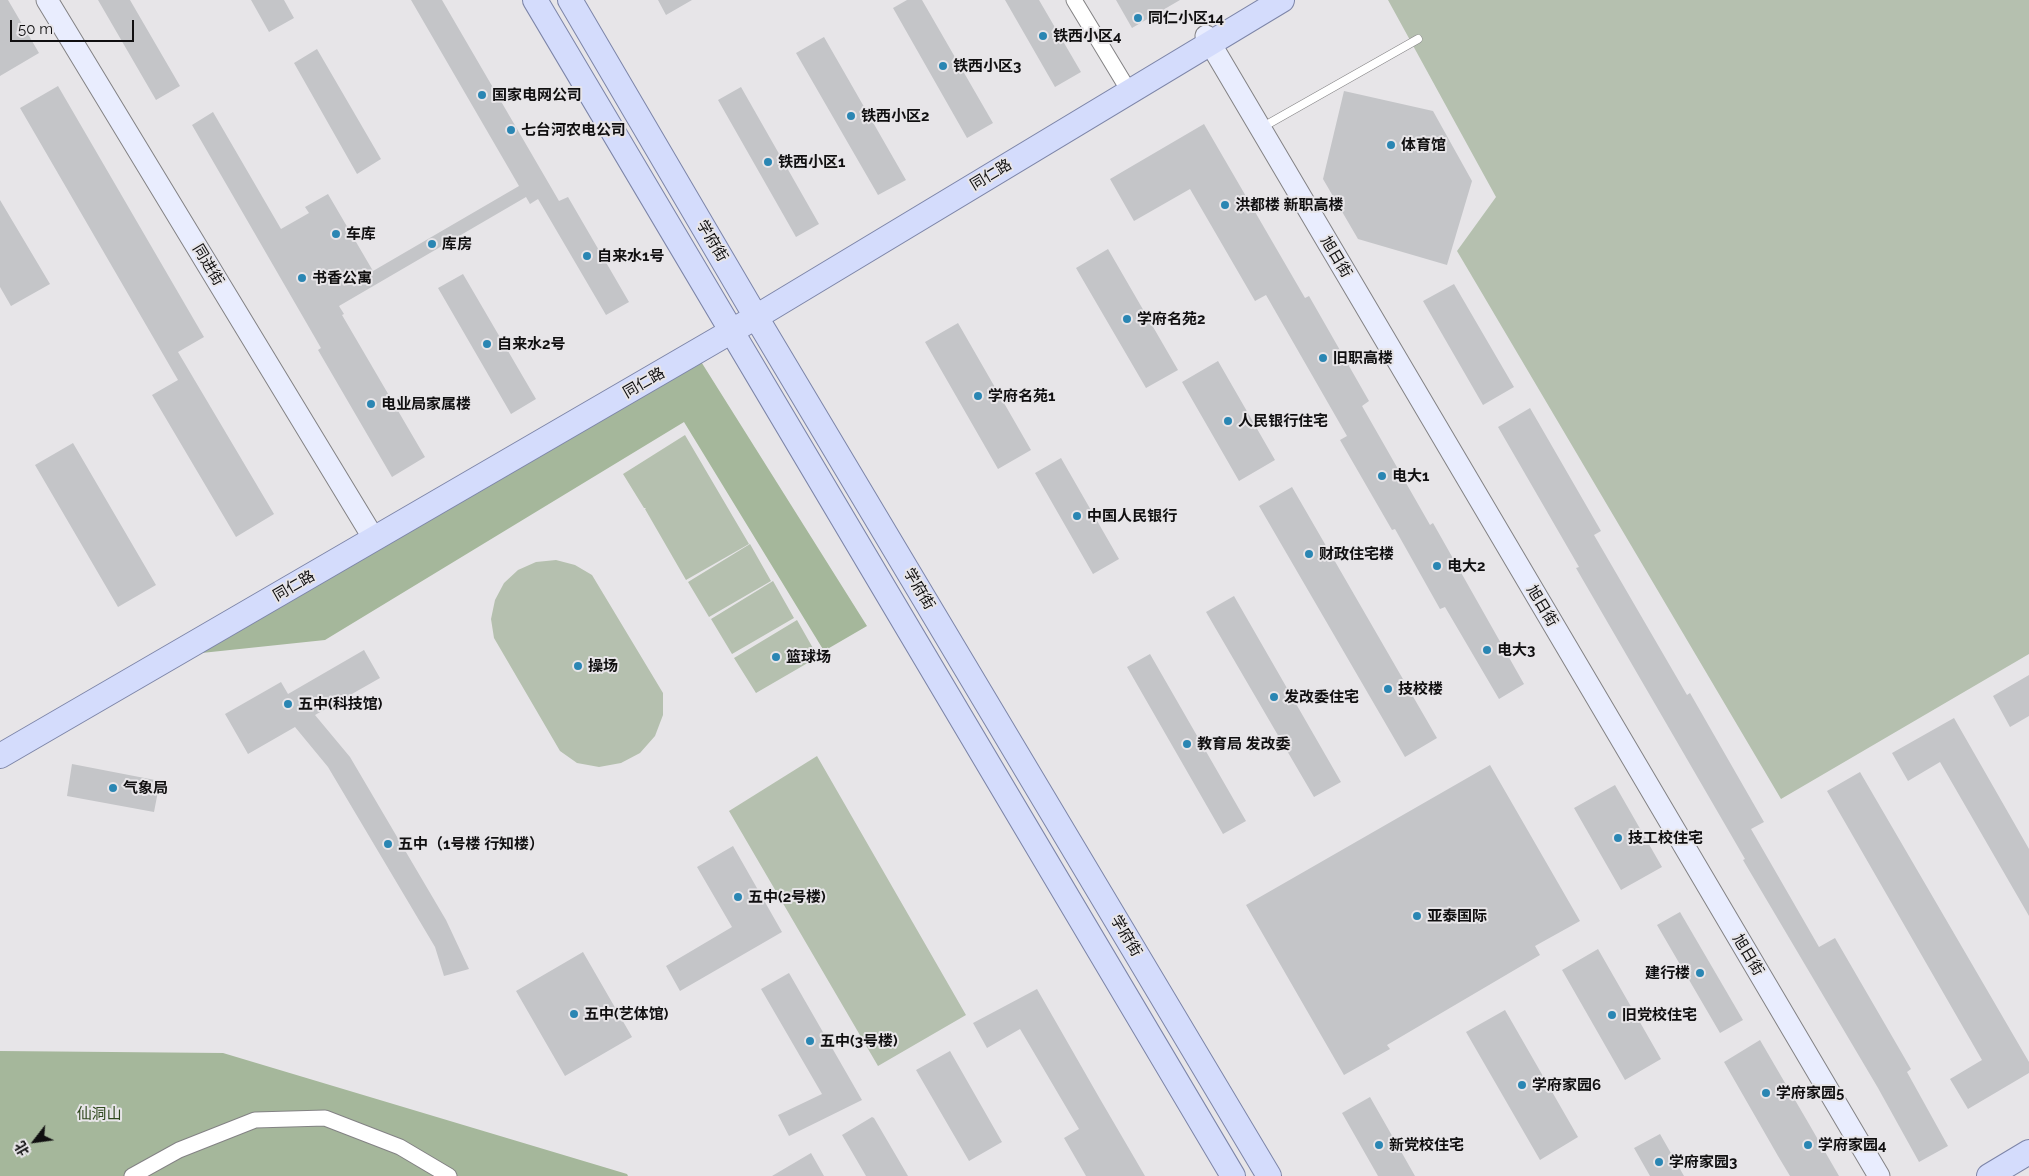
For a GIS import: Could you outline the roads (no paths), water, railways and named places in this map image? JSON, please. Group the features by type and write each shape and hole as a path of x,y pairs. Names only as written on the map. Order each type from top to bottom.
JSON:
{"main road":[{"name":"同进街","path":"48,0 368,529"},
{"name":"学府街","path":"535,0 1233,1176"},
{"name":"学府街","path":"570,0 1269,1176"},
{"name":"同仁路","path":"1208,40 1266,0"},
{"name":"同仁路","path":"0,744 368,529 754,312 1126,88 1208,40 1282,0"},
{"name":"旭日街","path":"1208,40 1879,1176"},
{"name":"同仁路","path":"0,756 729,326"},
{"path":"1989,1176 2029,1152"}],"street":[{"path":"1074,0 1126,88"},
{"path":"132,1176 179,1150 254,1120 325,1118 400,1146 449,1176"}],"lane":[{"path":"1260,128 1418,39"}],"place":[{"name":"同仁小区14","path":"1138,18"},
{"name":"铁西小区4","path":"1043,36"},
{"name":"铁西小区3","path":"943,66"},
{"name":"国家电网公司","path":"482,95"},
{"name":"铁西小区2","path":"851,116"},
{"name":"七台河农电公司","path":"511,130"},
{"name":"体育馆","path":"1391,145"},
{"name":"铁西小区1","path":"768,162"},
{"name":"洪都楼 新职高楼","path":"1225,205"},
{"name":"车库","path":"336,234"},
{"name":"库房","path":"432,244"},
{"name":"自来水1号","path":"587,256"},
{"name":"书香公寓","path":"302,278"},
{"name":"学府名苑2","path":"1127,319"},
{"name":"自来水2号","path":"487,344"},
{"name":"旧职高楼","path":"1323,358"},
{"name":"学府名苑1","path":"978,396"},
{"name":"电业局家属楼","path":"371,404"},
{"name":"人民银行住宅","path":"1228,421"},
{"name":"电大1","path":"1382,476"},
{"name":"中国人民银行","path":"1077,516"},
{"name":"财政住宅楼","path":"1309,554"},
{"name":"电大2","path":"1437,566"},
{"name":"电大3","path":"1487,650"},
{"name":"篮球场","path":"776,657"},
{"name":"操场","path":"578,666"},
{"name":"技校楼","path":"1388,689"},
{"name":"发改委住宅","path":"1274,697"},
{"name":"五中(科技馆)","path":"288,704"},
{"name":"教育局 发改委","path":"1187,744"},
{"name":"气象局","path":"113,788"},
{"name":"技工校住宅","path":"1618,838"},
{"name":"五中（1号楼 行知楼）","path":"388,844"},
{"name":"五中(2号楼)","path":"738,897"},
{"name":"亚泰国际","path":"1417,916"},
{"name":"建行楼","path":"1700,973"},
{"name":"五中(艺体馆)","path":"574,1014"},
{"name":"旧党校住宅","path":"1612,1015"},
{"name":"五中(3号楼)","path":"810,1041"},
{"name":"学府家园6","path":"1522,1085"},
{"name":"学府家园5","path":"1766,1093"},
{"name":"新党校住宅","path":"1379,1145"},
{"name":"学府家园4","path":"1808,1145"},
{"name":"学府家园3","path":"1659,1162"}],"park label":[{"name":"仙洞山","path":"99,1114"}]}
